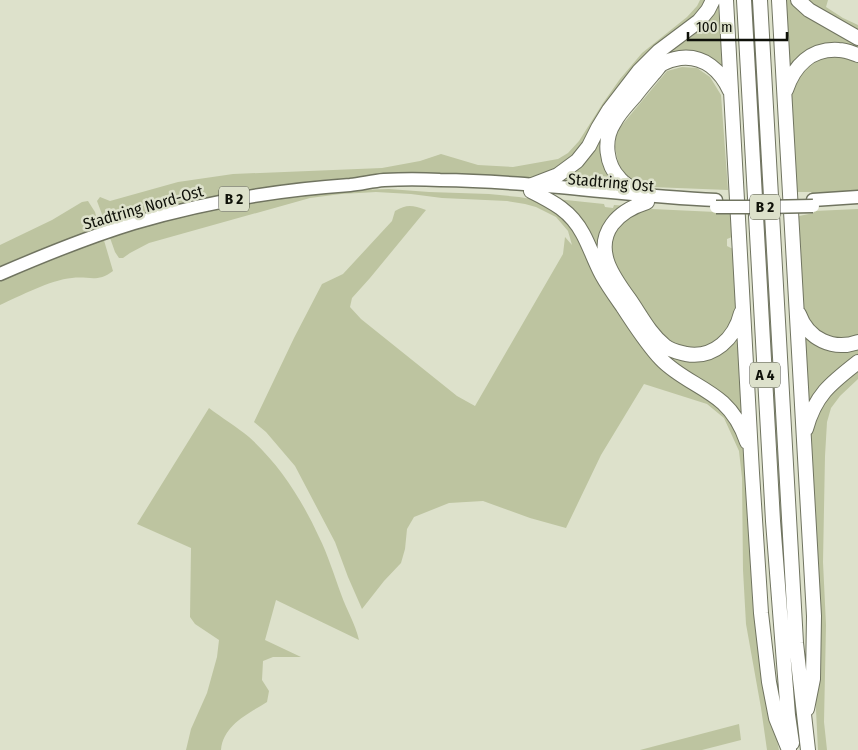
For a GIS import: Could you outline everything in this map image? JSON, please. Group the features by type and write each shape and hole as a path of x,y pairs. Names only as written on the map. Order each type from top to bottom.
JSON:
{"highway":[{"path":"532,188 558,175 577,162 590,146 609,110 639,71 659,51 699,21 713,0"},
{"path":"726,0 761,613 768,674 776,718 791,750"},
{"name":"A 4","path":"744,0 773,520 791,750"},
{"name":"A 4","path":"760,0 796,643 808,750"},
{"path":"779,0 814,616 813,679 805,722"},
{"path":"798,0 809,10 858,38"},
{"path":"785,96 795,70 814,54 824,50 840,50 858,55"},
{"path":"732,96 725,81 708,64 698,59 672,60 662,64 620,113 608,134 609,159 613,170 620,179 646,199 621,214 615,220 606,237 604,252 608,266 615,278 653,334 676,352 706,353 718,348 732,334 743,305"},
{"name":"Stadtring Nord-Ost","path":"0,274 83,240 134,223 236,199 272,193 360,184 532,188"},
{"path":"532,188 564,209 575,221 602,276 647,343 676,372 711,394 732,412 744,433 751,453"},
{"name":"B 2","path":"532,188 646,199"},
{"name":"Stadtring Ost","path":"646,199 763,207 858,197"},
{"name":"Stadtring Ost","path":"813,203 858,203"},
{"path":"796,306 800,318 808,331 816,338 834,345 848,346 858,342"},
{"path":"804,439 813,410 819,398 838,377 858,362"}],"green space":[{"path":"700,0 707,0 703,8 589,136 570,162 541,175 526,178 431,173 322,180 190,201 106,225 97,201 100,197 110,201 178,182 233,174 382,168 420,161 441,154 478,165 513,167 558,159 568,153 579,141 620,79 642,53 687,17"},
{"path":"783,0 794,0 858,43 858,52 842,46 790,74"},
{"path":"803,0 828,0 826,7 858,25 858,34"},
{"path":"718,4 723,68 690,51 668,53 695,34 709,21"},
{"path":"819,55 858,59 858,191 812,194 811,192 796,192 790,92 795,76"},
{"path":"682,67 697,68 710,77 721,95 728,190 652,187 634,182 619,167 615,147 617,131 667,71"},
{"path":"601,136 600,150 603,163 618,186 551,181"},
{"path":"389,189 489,194 519,197 547,203 574,226 640,339 724,409 742,442 745,458 766,682 779,750 767,750 746,624 743,570 742,478 739,451 724,418 707,404 644,384 601,455 566,528 530,518 483,501 449,503 414,517 407,529 405,549 401,563 362,609 335,542 295,466 266,432 254,422 322,284 343,274 392,221 395,211 410,206 426,210 352,298 350,307 361,319 457,396 475,406 563,254 565,237 572,245 568,231 556,217 536,207 507,201 376,192 310,198 149,243 123,258 119,258 115,252 109,235 184,214 279,197 354,190"},
{"path":"556,199 604,204 605,207 613,208 614,205 628,206 614,216 607,272 682,358 737,332 742,366 739,367 739,376 743,377 745,429 661,355"},
{"path":"88,201 95,212 99,227 0,266 0,245 52,220 82,202"},
{"path":"652,209 732,214 732,237 727,239 727,246 733,249 737,312 722,340 695,351 666,342 614,268 609,240 612,231 638,210"},
{"path":"858,209 858,338 846,342 819,335 803,311 799,216 814,213 814,211"},
{"path":"103,237 113,271 107,275 98,278 63,279 0,305 0,279"},
{"path":"805,335 858,347 858,358 809,410"},
{"path":"858,367 858,379 840,396 831,408 827,422 823,562 826,625 824,722 827,750 818,750 811,427 821,401"},
{"path":"209,408 249,437 271,459 289,484 322,544 359,640 276,600 265,640 301,657 273,657 263,661 262,680 269,691 267,702 231,727 226,734 221,750 186,750 191,729 207,693 217,657 219,640 195,624 190,617 191,548 137,524"},
{"path":"739,724 741,740 702,750 640,750"}]}
